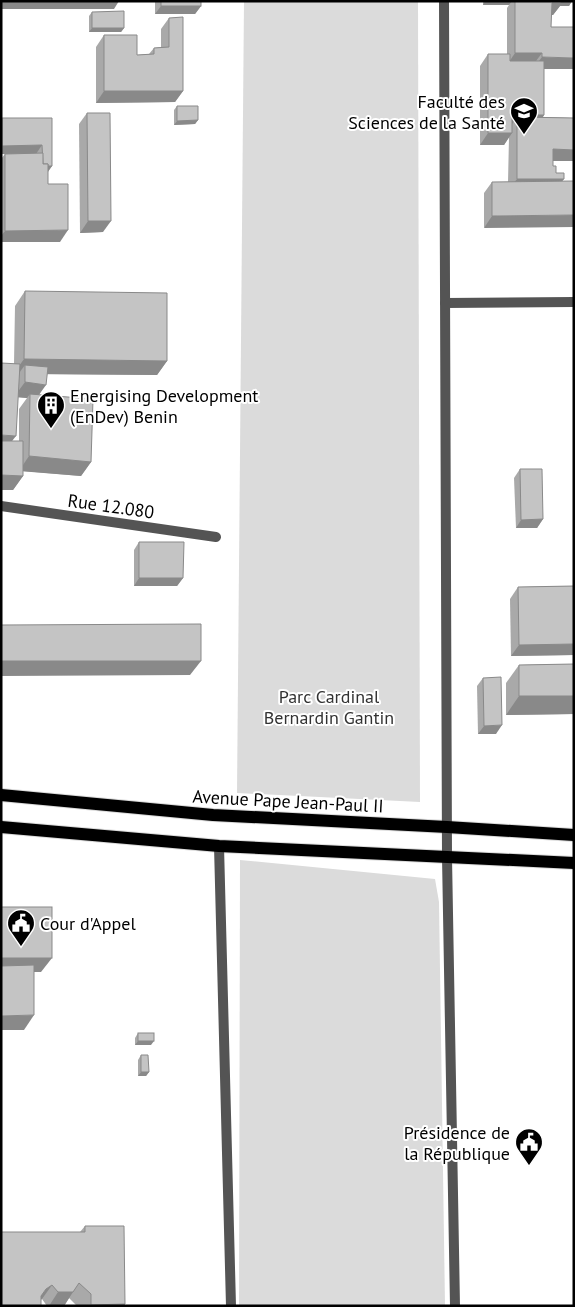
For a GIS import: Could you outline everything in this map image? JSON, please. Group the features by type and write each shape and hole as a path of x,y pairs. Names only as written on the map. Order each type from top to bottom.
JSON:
{"main road":[{"name":"Avenue Pape Jean-Paul II","path":"1,795 213,815 447,827 574,836"},
{"path":"1,827 219,846 574,863"}],"street":[{"path":"444,1 447,857 456,1306"},
{"path":"445,303 574,302"},
{"name":"Rue 12.080","path":"1,506 216,537"},
{"path":"219,846 231,1306"}],"green space":[{"name":"Parc Cardinal Bernardin Gantin","path":"244,1 418,1 420,802 237,793"},
{"path":"240,860 435,879 439,902 445,1306 239,1306"}],"building":[{"path":"161,1 201,1 201,6 161,6"},
{"path":"515,1 561,1 561,3 552,3 551,27 574,27 574,58 542,57 542,53 515,53"},
{"path":"124,11 124,28 92,28 92,12"},
{"path":"183,17 183,91 104,91 104,35 137,35 137,55 154,54 154,48 169,47 169,18"},
{"path":"488,54 510,54 510,61 544,61 544,115 512,115 512,133 488,133"},
{"path":"177,106 198,106 198,120 177,121"},
{"path":"87,113 110,113 111,221 88,221"},
{"path":"517,117 574,118 574,150 553,149 553,166 556,166 556,173 564,173 564,179 517,179"},
{"path":"2,118 52,118 52,166 43,164 42,145 2,146"},
{"path":"43,153 43,164 48,164 48,184 68,184 68,230 5,231 5,154"},
{"path":"574,181 574,215 492,216 492,182"},
{"path":"25,291 167,293 167,361 24,359"},
{"path":"1,363 20,364 16,436 1,435"},
{"path":"25,365 48,367 46,385 25,382"},
{"name":"Energising Development (EnDev) Benin","path":"30,394 93,399 91,462 29,456"},
{"path":"1,441 23,441 23,476 1,475"},
{"path":"520,469 542,469 543,519 521,520"},
{"path":"139,542 184,542 183,578 139,578"},
{"path":"574,586 574,644 519,645 518,587"},
{"path":"201,624 201,661 1,661 1,625"},
{"path":"574,664 574,696 519,696 519,665"},
{"path":"501,677 502,725 484,726 483,678"},
{"path":"1,907 52,907 52,958 1,958"},
{"path":"34,965 34,1015 1,1016 1,966"},
{"path":"138,1033 154,1033 154,1041 138,1041"},
{"path":"141,1055 148,1055 149,1072 141,1072"},
{"path":"85,1226 124,1226 125,1304 91,1305 91,1294 79,1283 73,1292 58,1292 52,1285 41,1296 41,1306 1,1306 1,1232 85,1232"}],"place":[{"name":"Faculté des Sciences de la Santé","path":"524,135"},
{"name":"Energising Development (EnDev) Benin","path":"51,429"},
{"name":"Cour d'Appel","path":"21,947"},
{"name":"Présidence de la République","path":"529,1166"}]}
